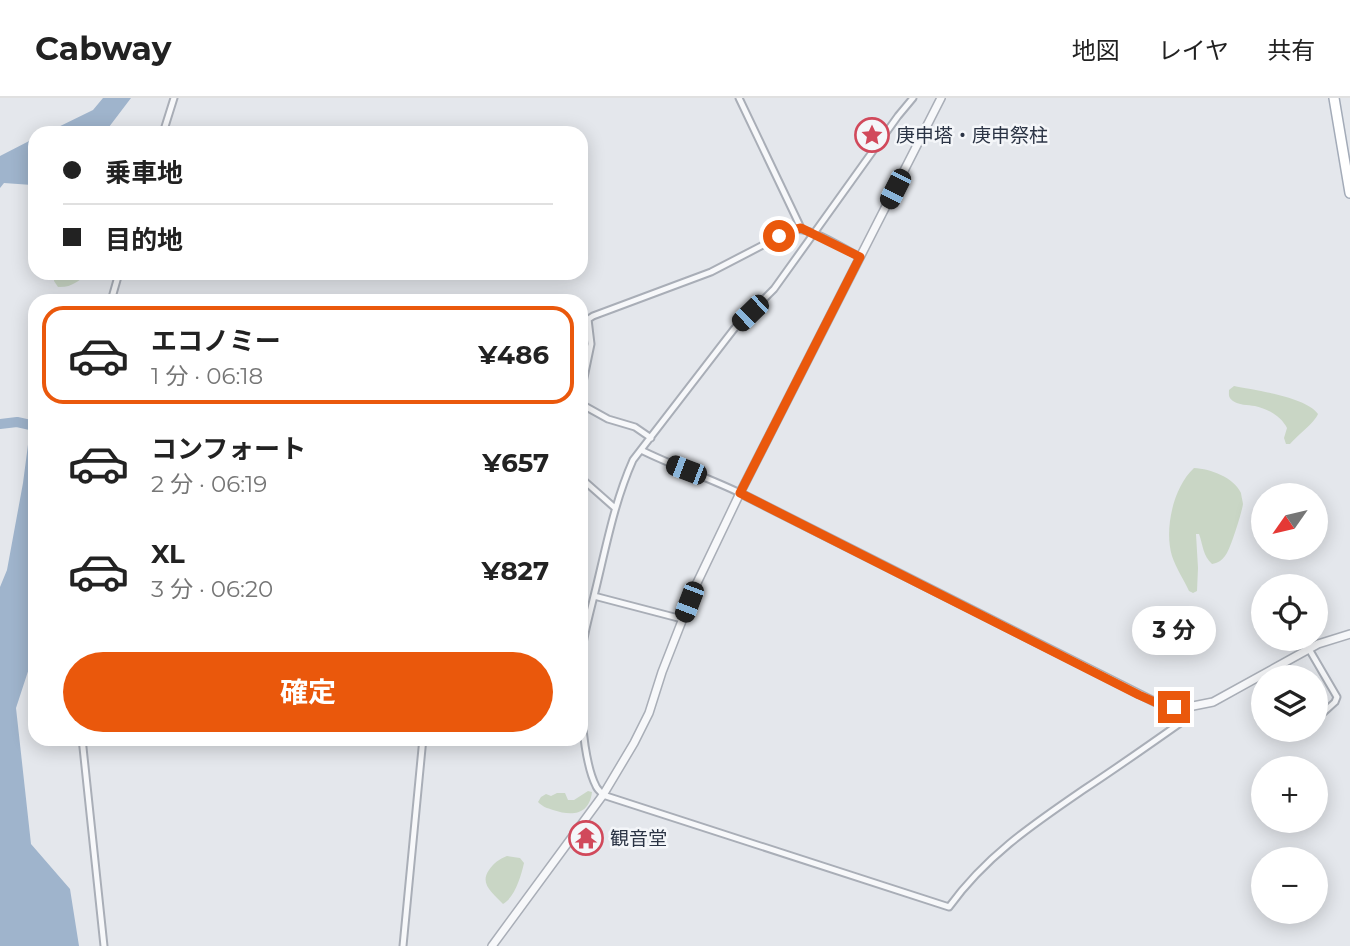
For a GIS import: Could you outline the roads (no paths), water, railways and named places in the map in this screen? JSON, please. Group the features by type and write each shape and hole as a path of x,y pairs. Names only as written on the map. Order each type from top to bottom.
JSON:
{"main road":[{"path":"1334,98 1350,193"}],"street":[{"path":"165,126 174,98"},
{"path":"738,98 801,228"},
{"path":"588,618 615,508 633,460 734,329 774,289 913,98"},
{"path":"492,946 603,795 634,743 649,713 696,584 941,98"},
{"path":"588,361 592,344 588,319 603,311 711,272 792,230 801,228 814,233 860,257"},
{"path":"588,407 608,419 635,427 651,438"},
{"path":"641,450 740,493 1157,703 1188,707 1213,702 1305,651"},
{"path":"588,484 615,508"},
{"path":"594,596 682,620"},
{"path":"1328,641 1350,634"},
{"path":"1328,681 1337,696 1335,702 1328,707"},
{"path":"585,746 596,786 603,795 949,906 1002,848 1186,719 1188,707"},
{"path":"83,746 104,946"},
{"path":"403,946 422,746"}],"water":[{"path":"103,98 131,98 110,126 60,126 93,110"},
{"path":"28,142 28,185 4,183 0,188 0,156"},
{"path":"28,445 28,671 16,708 31,844 70,889 79,946 0,946 0,587 7,570"}],"waterway":[{"path":"0,424 17,422 28,424"}],"place":[{"name":"庚申塔・庚申祭柱","path":"872,135"},
{"name":"観音堂","path":"586,838"}]}
